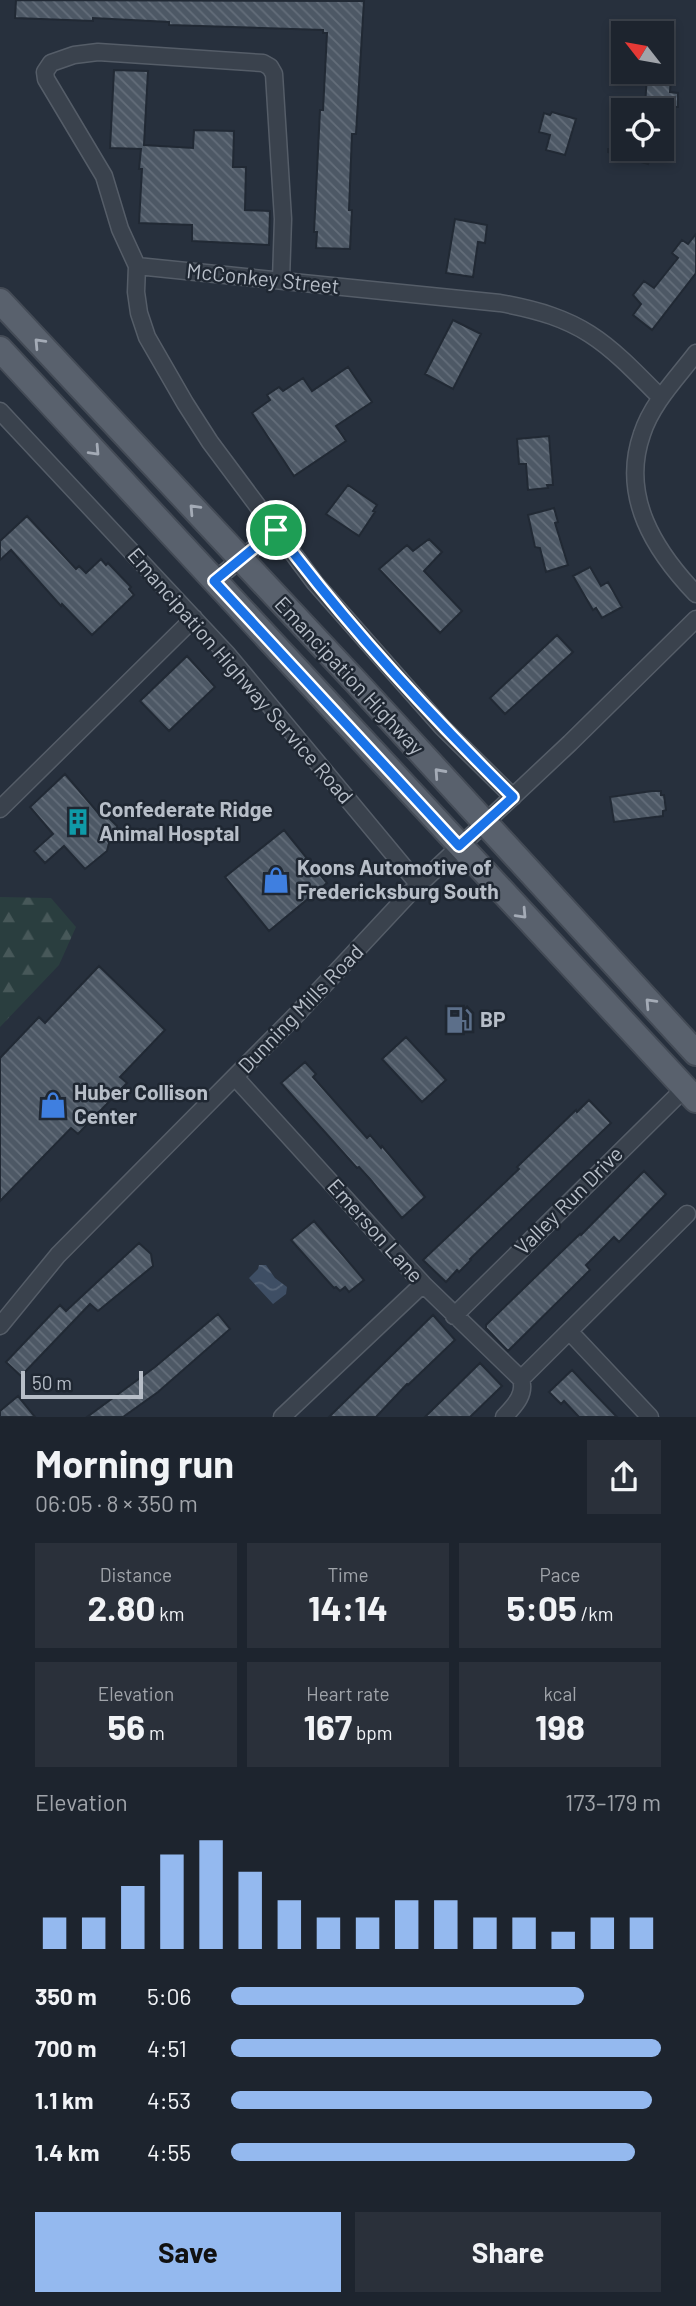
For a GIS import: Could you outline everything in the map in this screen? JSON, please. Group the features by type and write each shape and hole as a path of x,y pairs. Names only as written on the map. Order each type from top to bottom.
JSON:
{"main road":[{"name":"Emancipation Highway","path":"0,301 357,683 696,1053"},
{"name":"Emancipation Highway","path":"0,349 691,1094"}],"street":[{"path":"281,280 284,219 274,74 270,67 262,63 215,58 98,52 51,62 45,72 46,79 104,176 120,229 137,266 136,292 148,337 185,403 210,442 315,583 442,727 513,797"},
{"name":"McConkey Street","path":"137,266 499,303 551,315 594,335 661,398"},
{"path":"696,353 661,398 642,434 637,471 640,507 656,545 670,567 696,594"},
{"name":"Emancipation Highway Service Road","path":"0,411 228,655 419,885"},
{"path":"214,581 276,530"},
{"path":"0,809 194,618"},
{"name":"Dunning Mills Road","path":"0,1326 58,1255 235,1077 419,885 696,620"},
{"name":"Emerson Lane","path":"235,1077 454,1316 521,1380"},
{"name":"Valley Run Drive","path":"454,1316 691,1094"},
{"path":"504,1417 519,1399 523,1385 521,1380 687,1214"},
{"path":"282,1417 424,1284"},
{"path":"570,1332 650,1417"}],"green space":[{"path":"0,897 51,898 76,927 59,965 0,1027"}],"water":[{"path":"259,1265 266,1265 275,1278 287,1287 286,1294 273,1304 249,1278"}],"building":[{"path":"16,0 364,1 356,134 352,134 350,249 316,248 317,232 314,232 327,33 323,33 323,30 169,25 169,22 93,18 93,21 15,18"},
{"path":"114,70 148,71 144,145 193,148 194,130 234,131 233,167 246,167 245,210 270,211 269,245 192,241 192,225 139,223 141,149 110,148"},
{"path":"646,84 670,84 670,92 678,93 678,107 674,107 674,98 646,98"},
{"path":"552,112 576,119 565,155 546,150 550,135 539,132 544,113 550,115"},
{"path":"455,219 487,225 485,243 478,242 473,277 446,273"},
{"path":"696,234 696,273 652,330 633,315 641,304 633,295 644,281 654,288 678,258 672,253 682,240 688,244"},
{"path":"453,320 481,334 453,389 425,374"},
{"path":"348,367 372,402 336,426 346,441 294,476 252,413 270,400 267,395 279,387 283,391 303,378 312,391"},
{"path":"549,436 553,485 528,490 526,464 519,464 517,439"},
{"path":"348,485 377,505 359,536 326,514"},
{"path":"554,508 558,522 555,523 568,565 546,572 540,548 535,547 528,515"},
{"path":"27,516 76,569 79,566 86,573 101,559 131,587 129,589 134,595 92,635 62,604 61,606 11,550 0,560 0,541"},
{"path":"429,539 442,552 424,571 462,611 440,633 379,569 407,545 413,551"},
{"path":"590,567 601,586 608,582 622,607 602,618 596,608 593,610 573,576"},
{"path":"557,635 573,652 505,714 490,698"},
{"path":"187,656 215,687 169,731 140,701"},
{"name":"Confederate Ridge Animal Hosptal","path":"65,774 99,814 105,814 117,826 118,836 109,843 107,851 85,869 64,846 45,863 34,851 53,834 30,807"},
{"path":"661,791 661,795 664,795 666,810 663,811 663,816 614,822 610,797"},
{"name":"Koons Automotive of Fredericksburg South","path":"284,830 327,883 269,931 225,877"},
{"name":"Huber Collison Center","path":"99,966 165,1030 120,1077 127,1083 78,1134 71,1128 0,1201 0,1058 39,1017 45,1023"},
{"path":"406,1037 446,1080 422,1102 382,1059"},
{"path":"305,1062 316,1074 313,1077 367,1138 370,1135 381,1148 382,1146 425,1197 402,1218 370,1179 281,1083"},
{"path":"589,1100 611,1123 446,1282 423,1260"},
{"path":"644,1171 666,1194 619,1242 614,1237 586,1265 590,1270 508,1351 486,1325"},
{"path":"314,1221 364,1280 349,1292 345,1287 340,1291 334,1288 291,1240"},
{"path":"139,1243 151,1254 153,1266 98,1311 90,1304 21,1376 6,1362 60,1305 66,1311"},
{"path":"218,1314 230,1329 158,1392 123,1417 87,1417 155,1367"},
{"path":"433,1315 455,1340 376,1417 329,1417"},
{"path":"480,1363 502,1386 470,1417 425,1417"},
{"path":"572,1370 617,1417 579,1417 564,1401 561,1404 549,1392"},
{"path":"18,1396 35,1417 0,1417 0,1411"}],"place":[{"name":"Confederate Ridge Animal Hosptal","path":"78,822"},
{"name":"Koons Automotive of Fredericksburg South","path":"276,880"},
{"name":"BP","path":"459,1020"},
{"name":"Huber Collison Center","path":"53,1105"}],"route":[{"path":"276,530 315,583 371,648 442,727 513,797 459,846 214,581 276,530"}]}
